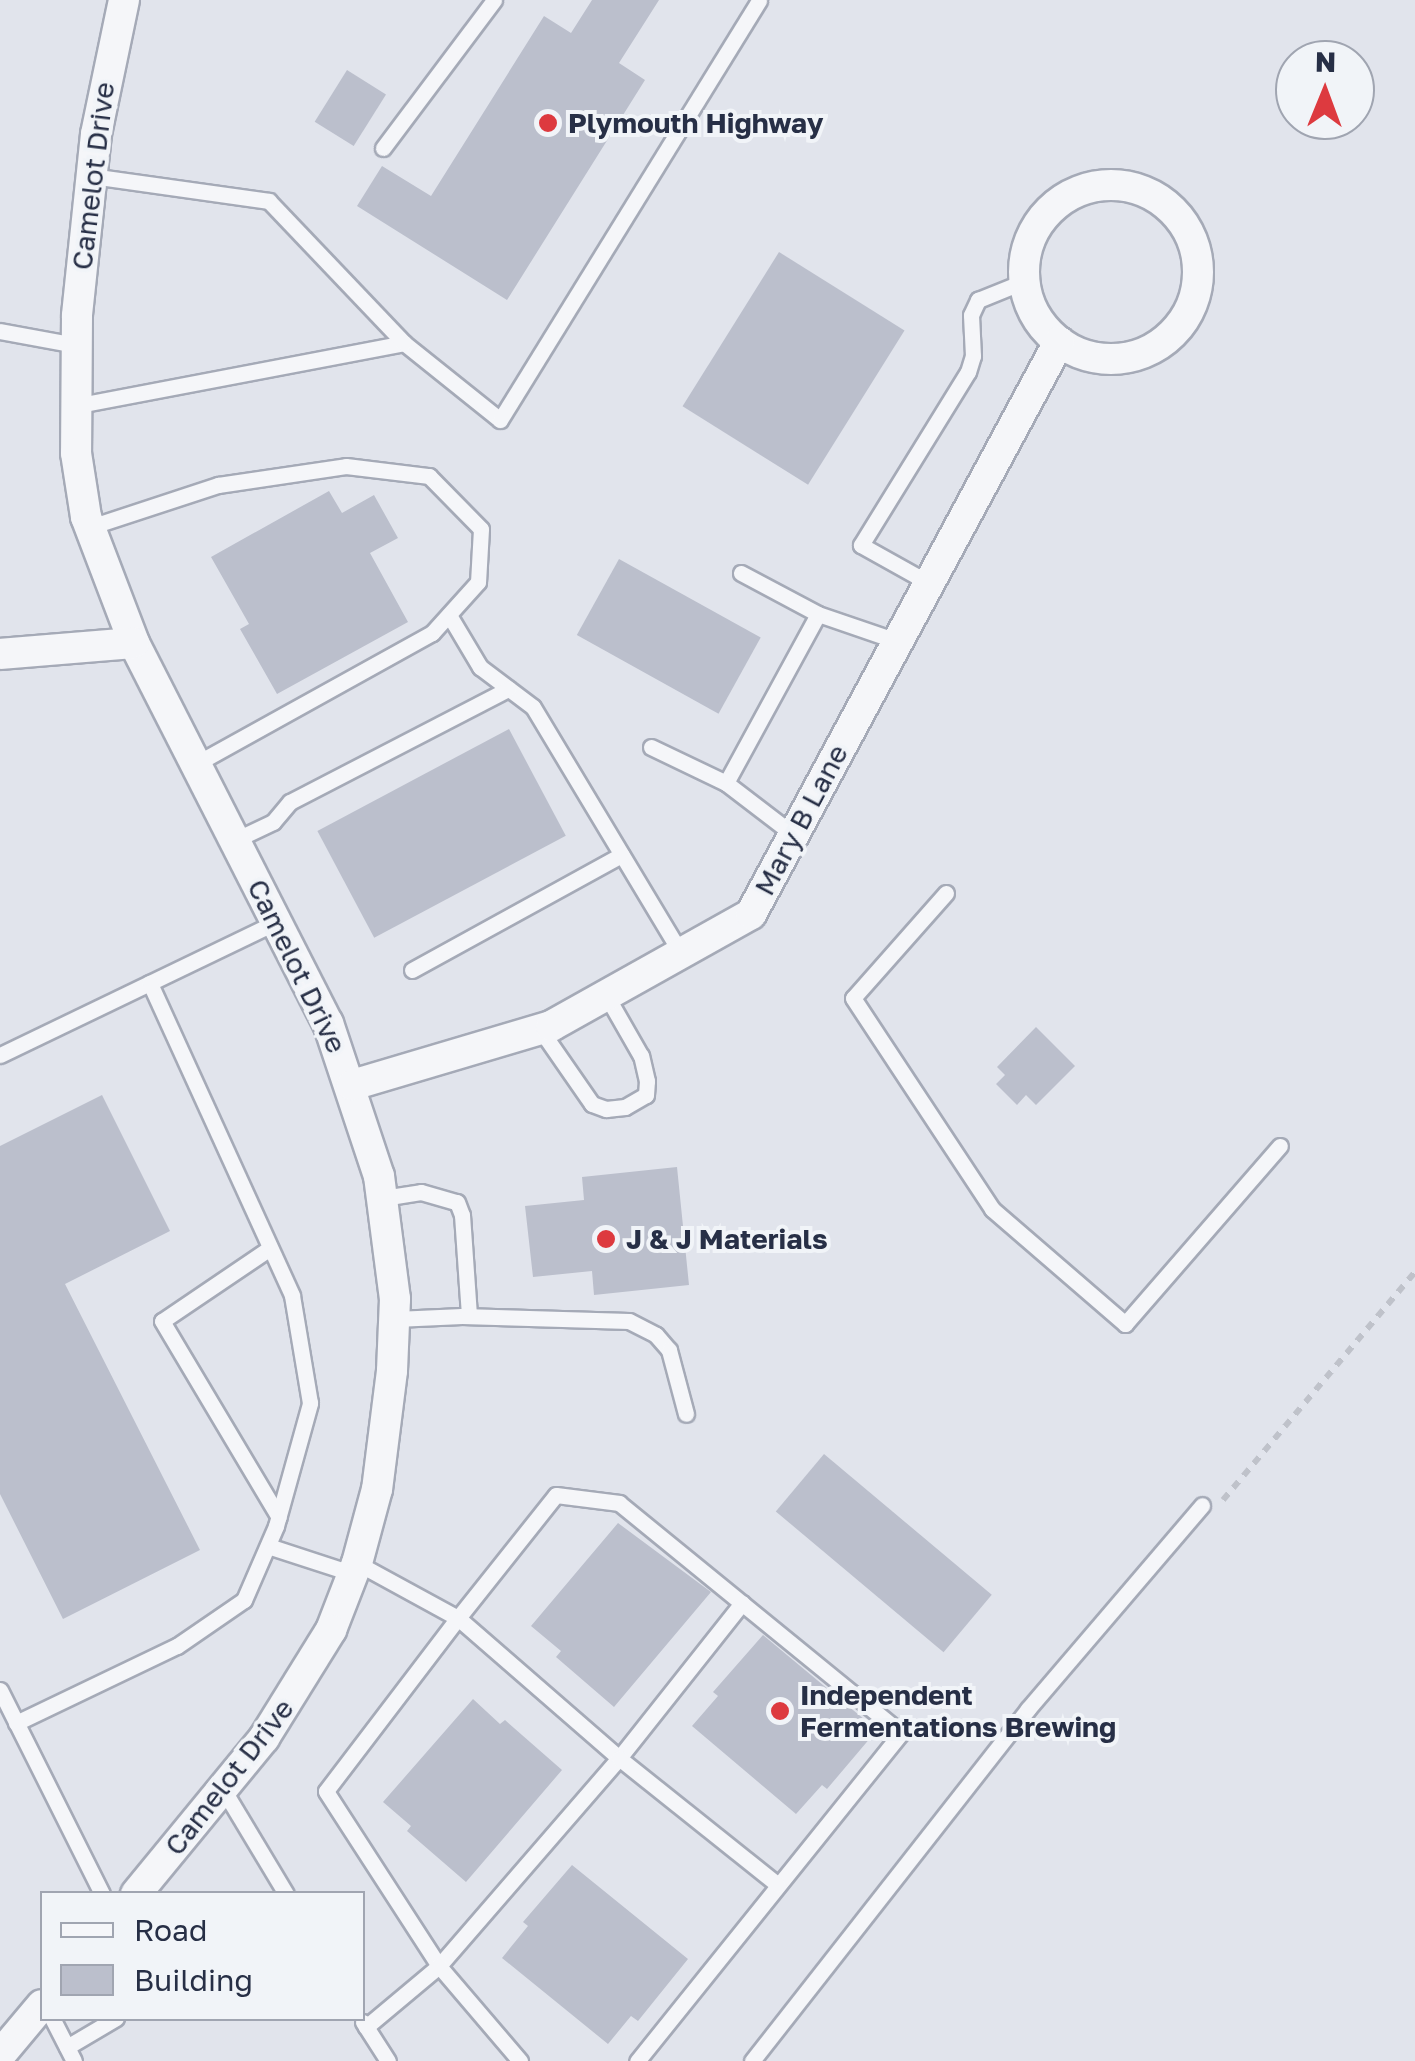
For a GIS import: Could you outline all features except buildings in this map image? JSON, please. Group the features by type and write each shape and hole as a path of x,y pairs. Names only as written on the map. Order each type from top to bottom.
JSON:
{"street":[{"name":"Camelot Drive","path":"124,0 104,83 91,176 76,345 76,453 90,527 134,643 328,1023 352,1085 383,1198 395,1319 381,1462 356,1569 316,1658 224,1789 139,1891"},
{"path":"1101,185 1131,186 1158,198 1181,218 1194,242 1200,270 1196,297 1183,322 1164,342 1138,355 1111,360 1084,355 1058,342 1038,320 1025,281 1024,264 1031,235 1048,210 1072,193 1101,185"},
{"name":"Mary B Lane","path":"352,1085 540,1029 751,914 1058,342"},
{"path":"0,654 134,643"},
{"path":"0,2055 40,2007"}],"lane":[{"path":"383,148 494,0"},
{"path":"91,176 270,200 404,344 500,420 758,0"},
{"path":"929,583 862,544 968,372 973,356 971,315 978,300 1025,281"},
{"path":"0,330 76,345"},
{"path":"74,406 404,344"},
{"path":"90,527 218,484 346,466 429,476 481,529 478,582 417,642 196,764"},
{"path":"741,573 818,614 898,641"},
{"path":"726,782 818,614"},
{"path":"448,615 480,666 533,707 681,953"},
{"path":"235,840 273,822 290,802 508,689"},
{"path":"651,746 726,782 794,835"},
{"path":"412,970 620,854"},
{"path":"946,893 854,998 992,1209 1125,1324 1280,1146"},
{"path":"0,1056 276,922"},
{"path":"16,1723 177,1646 244,1600 279,1517 310,1402 292,1295 150,983"},
{"path":"540,1029 592,1104 606,1109 625,1108 646,1095 647,1081 641,1056 606,995"},
{"path":"383,1198 421,1192 456,1202 462,1215 469,1316"},
{"path":"270,1248 162,1321 279,1517"},
{"path":"395,1319 469,1316 629,1321 656,1335 669,1350 686,1414"},
{"path":"520,2061 439,1966 326,1791 556,1495 619,1503 900,1733 637,2061"},
{"path":"752,2061 1028,1709 1207,1509"},
{"path":"268,1546 356,1569 458,1618 620,1758 778,1885"},
{"path":"388,2061 364,2023 439,1966 620,1758 742,1603"},
{"path":"0,1690 100,1891"},
{"path":"224,1789 284,1891"},
{"path":"54,2021 71,2054 112,2021"}],"path":[{"path":"1207,1509 1415,1272"}],"place":[{"name":"Plymouth Highway","path":"548,123"},
{"name":"J & J Materials","path":"606,1239"},
{"name":"Independent Fermentations Brewing","path":"780,1711"}]}
